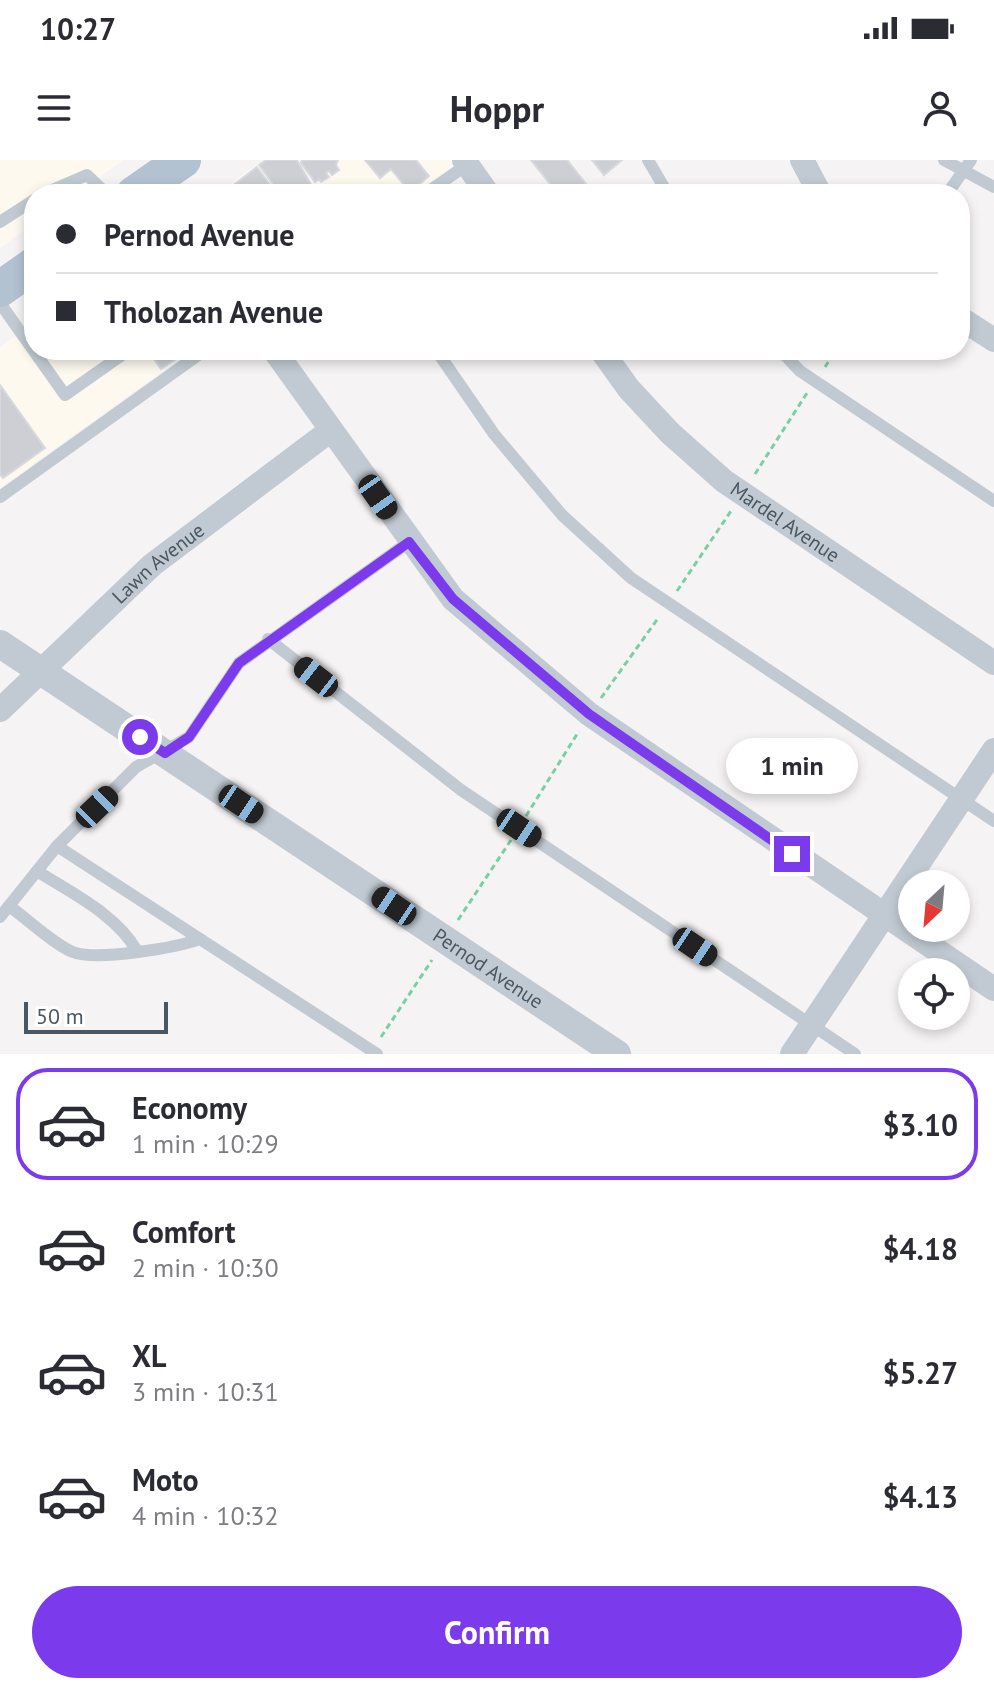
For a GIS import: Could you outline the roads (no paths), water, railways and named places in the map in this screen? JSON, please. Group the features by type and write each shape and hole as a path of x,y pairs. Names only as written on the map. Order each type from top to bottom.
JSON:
{"main road":[{"path":"156,184 183,160"},
{"path":"0,289 24,272"}],"street":[{"path":"802,160 815,184"},
{"path":"468,162 482,184"},
{"path":"970,324 994,340"},
{"path":"281,360 409,542 453,599 589,714 994,989"},
{"name":"Mardel Avenue","path":"608,360 629,389 670,433 724,481 994,663"},
{"name":"Lawn Avenue","path":"0,710 152,565 331,430"},
{"name":"Pernod Avenue","path":"0,644 617,1054"},
{"path":"792,1054 994,750"}],"lane":[{"path":"648,160 662,184"},
{"path":"944,160 963,173 994,187"},
{"path":"955,184 971,160"},
{"path":"438,184 468,162"},
{"path":"59,184 87,175 96,184"},
{"path":"0,222 24,206"},
{"path":"0,303 24,332"},
{"path":"45,360 65,395 115,360"},
{"path":"0,497 191,360"},
{"path":"443,360 494,434 562,515 631,578 994,821"},
{"path":"790,360 800,371 994,501"},
{"path":"0,917 57,846 136,767 189,737 239,663 268,639 409,542"},
{"path":"268,639 461,790 855,1054"},
{"path":"57,846 377,1054"},
{"path":"37,871 94,907 130,939 137,951"},
{"path":"9,906 75,953 137,951 184,945 200,939"}]}
